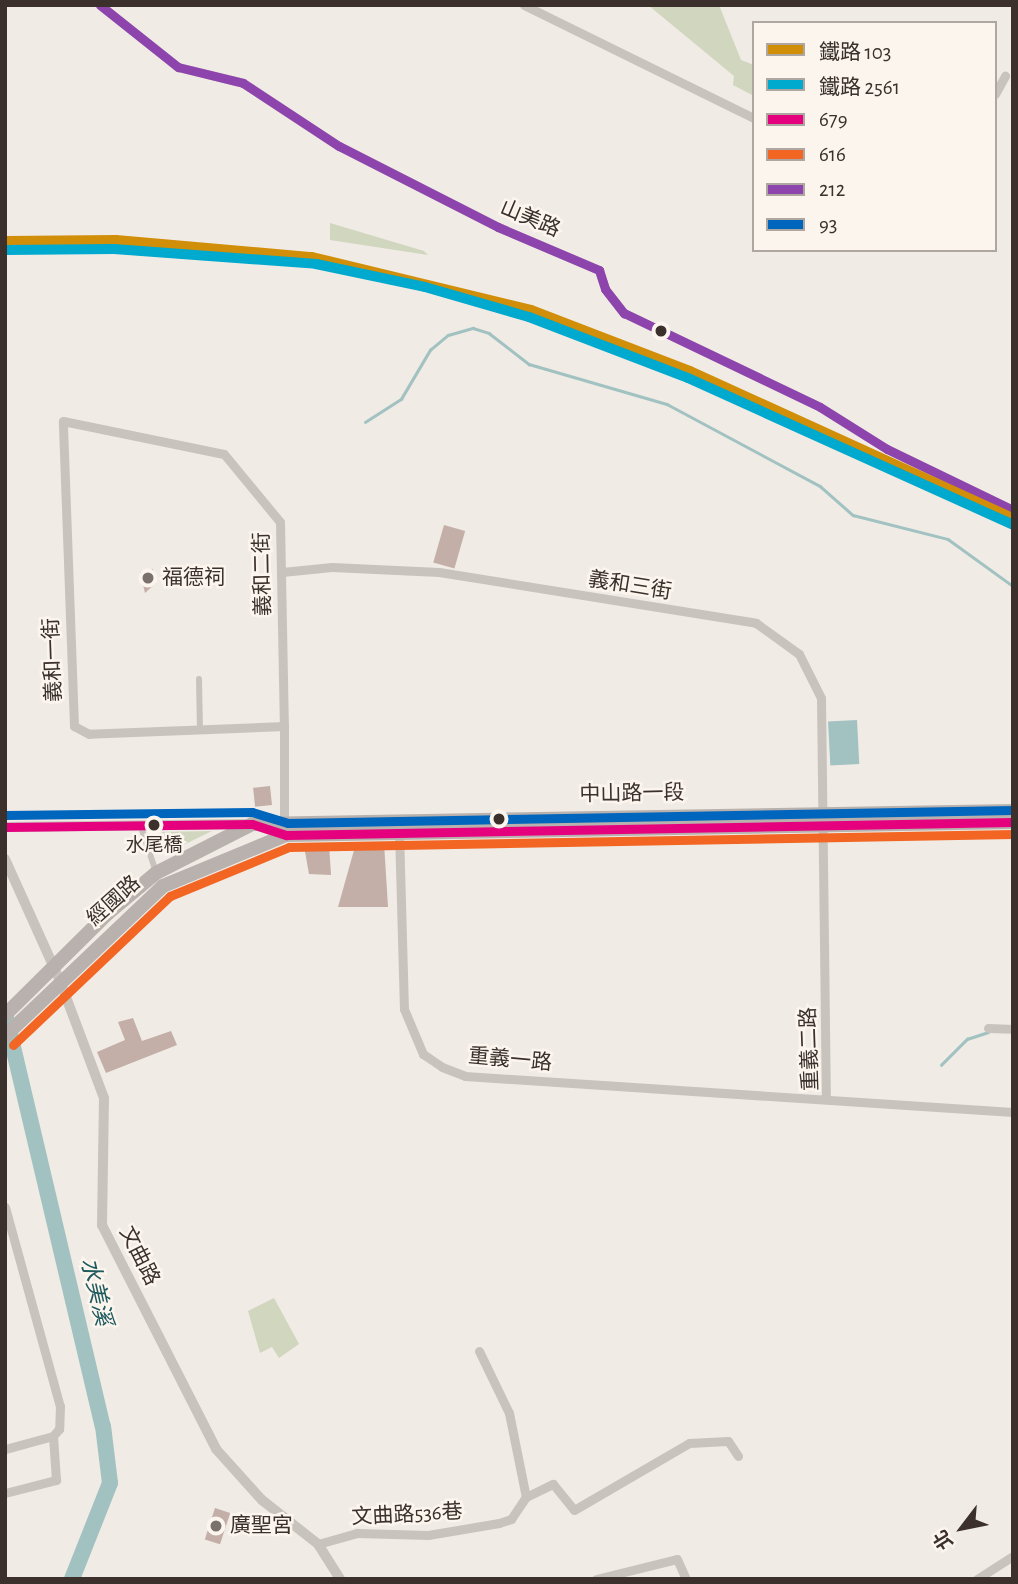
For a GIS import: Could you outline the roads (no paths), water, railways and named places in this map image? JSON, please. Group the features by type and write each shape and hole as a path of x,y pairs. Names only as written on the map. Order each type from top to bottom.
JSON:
{"main road":[{"name":"中山路一段","path":"253,824 400,831 1013,811"},
{"name":"中山路一段","path":"285,827 824,819 1013,822"},
{"name":"經國路","path":"5,1036 29,1012 56,975 156,873 253,824"},
{"name":"經國路","path":"5,1015 24,996 56,975 163,886 285,827"}],"street":[{"name":"山美路","path":"100,5 178,67 243,83 339,146 498,227 599,270 605,289 624,313 820,407 887,449 1013,510"},
{"path":"524,5 752,117"},
{"path":"997,90 1005,76"},
{"name":"義和二街","path":"63,421 224,454 280,522 285,827"},
{"name":"義和一街","path":"63,421 74,726 89,734 284,726"},
{"name":"義和三街","path":"282,572 332,567 439,572 756,624 799,654 821,698 824,819"},
{"path":"199,679 200,729"},
{"name":"重義二路","path":"824,819 826,1100 1013,1112"},
{"name":"中山路一段","path":"5,827 253,824"},
{"path":"141,827 156,873"},
{"name":"重義一路","path":"400,831 404,1009 423,1054 442,1067 466,1076 826,1100"},
{"name":"文曲路","path":"5,859 56,975 104,1098 102,1225 216,1449 262,1500 318,1544 340,1579"},
{"path":"988,1028 1013,1029"},
{"path":"5,1207 52,1367 60,1406 60,1429 53,1436 5,1449"},
{"path":"479,1351 509,1413 526,1497 553,1484 574,1510 689,1443 728,1441 738,1456"},
{"path":"5,1493 56,1480 53,1436"},
{"name":"文曲路536巷","path":"318,1544 357,1533 428,1535 499,1523 511,1519 526,1497"},
{"path":"977,1579 1013,1556"},
{"path":"596,1579 677,1559 686,1579"}],"water":[{"path":"857,720 859,764 830,765 828,722"}],"waterway":[{"path":"365,422 401,399 430,350 448,335 473,328 489,333 529,364 667,404 820,486 853,515 948,539 1013,586"},
{"name":"水美溪","path":"5,1013 103,1426 110,1483 72,1579"},
{"path":"941,1065 967,1039 988,1032"}],"rail line":[{"name":"103","path":"5,241 116,240 312,257 531,310 690,371 1013,518"},
{"name":"2561","path":"5,250 114,249 316,264 425,287 529,317 688,378 1013,525"}],"place":[{"name":"福德祠","path":"148,578"},
{"name":"水尾橋","path":"154,825"},
{"name":"廣聖宮","path":"216,1526"}]}
